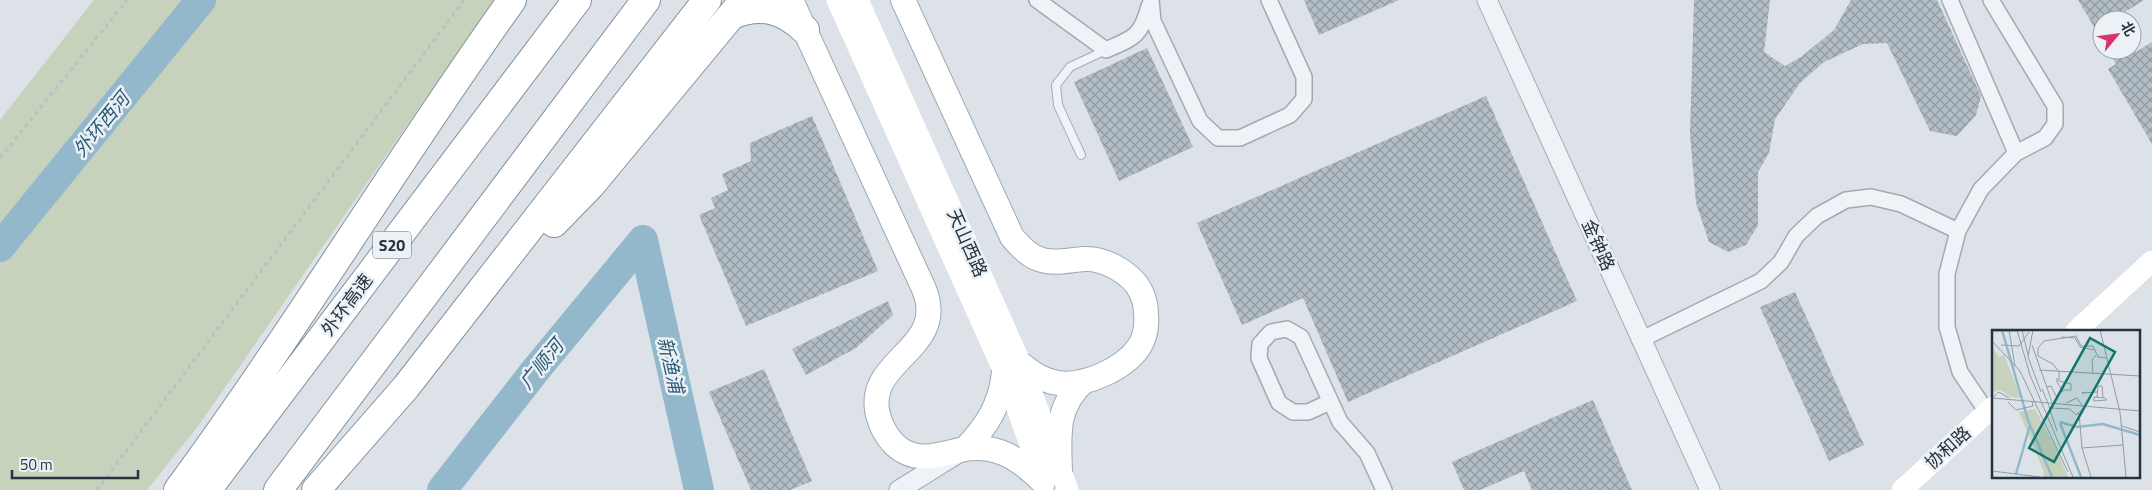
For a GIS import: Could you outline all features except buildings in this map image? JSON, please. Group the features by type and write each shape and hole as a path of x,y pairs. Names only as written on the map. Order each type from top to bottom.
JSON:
{"highway":[{"path":"178,490 227,423 453,82 512,0"},
{"name":"外环高速","path":"207,490 577,0"},
{"path":"278,490 646,0"},
{"path":"316,490 406,388 707,0"},
{"path":"490,282 591,184 738,7 770,9 789,17 805,30"}],"main road":[{"path":"791,0 920,280 927,302 928,318 922,334 910,350 890,368 880,384 877,403 881,423 892,442 908,454 932,457 965,449 988,448 1024,464 1055,484 1062,412 1070,395 1084,381"},
{"name":"天山西路","path":"837,0 989,316"},
{"name":"天山西路","path":"858,0 1012,368 1055,484"},
{"path":"903,0 1006,226 1016,241 1027,252 1041,260 1054,262 1086,259 1109,264 1130,278 1140,290 1145,304 1146,320 1140,346 1122,363 1084,381 1066,384 1052,382 1012,368 991,416 965,449"},
{"path":"2077,330 2152,261"},
{"name":"协和路","path":"1902,490 1990,409"}],"street":[{"path":"1036,0 1106,50 1133,38 1144,25 1150,1"},
{"path":"1150,1 1153,21 1200,121 1218,138 1240,138 1290,115 1304,99 1304,77 1269,0"},
{"name":"金钟路","path":"1487,0 1640,340 1710,490"},
{"path":"1950,0 2016,153"},
{"path":"1990,409 1960,372 1947,328 1947,274 1958,231 1981,189 2016,153 2045,138 2055,124 2055,106 1991,0"},
{"path":"1640,340 1761,280 1781,262 1796,236 1812,221 1846,200 1871,197 1901,204 1958,231"},
{"path":"1330,402 1308,412 1292,412 1279,403 1259,358 1260,344 1271,332 1287,329 1301,337 1340,422 1367,453 1384,490"},
{"path":"899,490 965,449"}],"lane":[{"path":"1081,155 1058,105 1056,85 1070,67 1106,50"}],"path":[{"path":"0,158 127,0"},
{"path":"97,490 464,0"}],"green space":[{"path":"94,0 494,0 199,425 147,490 0,490 0,120"}],"waterway":[{"name":"外环西河","path":"0,247 201,0"},
{"name":"新渔浦","path":"643,240 699,490"},
{"name":"广顺河","path":"442,490 534,372 643,240"}]}
